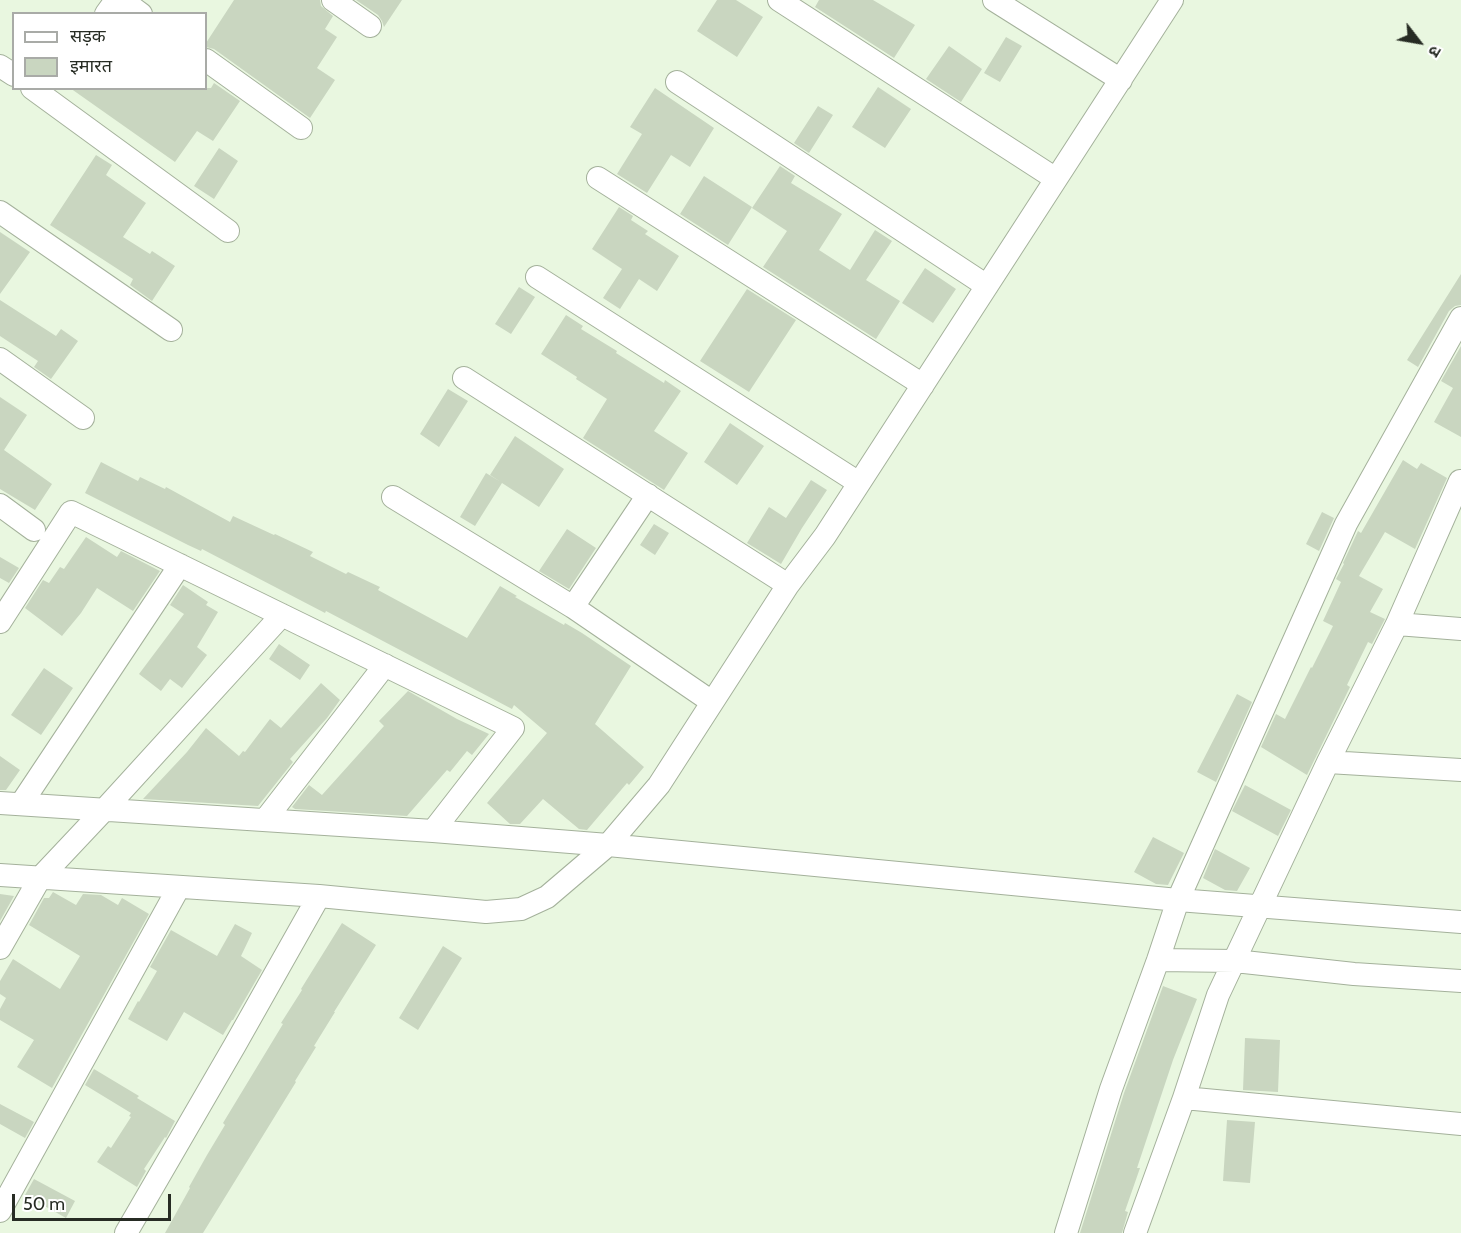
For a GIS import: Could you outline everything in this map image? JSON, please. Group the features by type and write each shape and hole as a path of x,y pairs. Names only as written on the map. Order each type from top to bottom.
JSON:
{"street":[{"path":"122,0 138,12"},
{"path":"333,0 370,26"},
{"path":"779,0 1056,179"},
{"path":"994,0 1120,80"},
{"path":"0,875 319,896 486,912 520,909 547,897 609,845 659,785 788,585 825,536 1172,0"},
{"path":"207,61 301,128"},
{"path":"677,82 987,286"},
{"path":"42,91 228,231"},
{"path":"598,178 923,384"},
{"path":"0,212 171,330"},
{"path":"537,277 859,483"},
{"path":"1066,1233 1111,1089 1178,900 1346,524 1461,318"},
{"path":"0,359 83,418"},
{"path":"464,378 788,585"},
{"path":"1135,1233 1184,1098 1218,995 1328,762 1397,624 1460,481"},
{"path":"573,607 648,495"},
{"path":"393,497 573,607 712,702"},
{"path":"0,506 34,530"},
{"path":"0,622 71,512 513,728 433,831"},
{"path":"11,804 180,565"},
{"path":"0,948 40,878 282,615"},
{"path":"1397,624 1461,629"},
{"path":"265,820 384,665"},
{"path":"1328,762 1461,770"},
{"path":"11,804 433,831 609,845 1178,900 1461,922"},
{"path":"0,1211 179,887"},
{"path":"126,1233 319,896"},
{"path":"1158,960 1235,961 1354,974 1461,981"},
{"path":"1184,1098 1461,1124"}],"building":[{"path":"234,0 320,0 321,6 333,16 325,29 337,37 317,68 335,80 310,118 214,49 207,47 207,41"},
{"path":"356,0 402,0 384,27 378,15"},
{"path":"717,0 736,0 763,17 737,57 697,31"},
{"path":"819,0 873,0 915,25 894,58 815,7"},
{"path":"1006,37 1022,46 1000,82 984,73"},
{"path":"949,46 982,69 961,102 926,79"},
{"path":"214,83 240,101 213,141 197,131 175,162 73,90 207,90"},
{"path":"878,87 911,109 885,148 852,127"},
{"path":"655,88 714,128 690,167 671,155 647,193 617,174 642,134 630,127"},
{"path":"818,106 833,115 809,153 794,143"},
{"path":"219,148 238,161 214,199 194,186"},
{"path":"96,155 112,165 106,175 146,203 123,237 150,254 152,251 175,266 152,301 130,285 133,279 50,225"},
{"path":"780,166 795,176 791,183 842,214 819,250 850,270 875,230 892,241 866,280 900,301 876,339 763,267 787,231 752,208"},
{"path":"704,176 752,207 728,245 680,214"},
{"path":"619,207 633,216 631,220 648,231 645,234 679,256 657,291 639,279 620,309 603,298 622,269 592,249"},
{"path":"0,232 30,252 0,294"},
{"path":"925,268 956,289 933,323 902,303"},
{"path":"1461,274 1461,305 1449,311 1418,367 1407,360"},
{"path":"519,287 535,297 511,334 495,324"},
{"path":"747,289 796,320 749,392 700,361"},
{"path":"0,300 56,336 61,329 78,341 51,379 34,367 38,361 0,336"},
{"path":"566,315 583,326 581,329 617,351 616,353 681,391 654,431 688,453 664,490 583,438 607,399 541,354"},
{"path":"1461,346 1461,437 1434,422 1453,388 1441,381"},
{"path":"448,389 468,401 439,447 420,434"},
{"path":"0,397 27,415 4,450 52,484 35,510 0,489"},
{"path":"730,423 764,446 737,485 704,462"},
{"path":"515,436 564,469 539,507 502,483 475,526 460,517 486,473 501,482 490,475"},
{"path":"1403,460 1417,469 1421,463 1447,478 1415,549 1385,532 1359,576 1383,589 1370,612 1385,619 1372,644 1368,642 1347,685 1350,687 1307,775 1261,747 1276,714 1285,719 1333,626 1323,621 1341,582 1336,579 1358,531 1361,533"},
{"path":"101,462 138,481 140,477 165,489 166,487 230,522 233,516 313,552 310,556 346,574 348,572 380,587 378,590 467,638 500,586 517,596 515,597 582,633 631,666 595,724 644,767 629,785 627,783 587,830 579,829 543,799 520,824 510,824 487,803 547,733 514,705 512,709 326,611 325,613 202,549 201,551 188,545 85,493"},
{"path":"811,480 827,490 781,564 747,543 769,507 786,518"},
{"path":"1322,512 1334,518 1319,551 1306,544"},
{"path":"654,524 669,533 655,555 640,545"},
{"path":"567,529 596,548 569,589 539,571"},
{"path":"86,537 117,557 121,551 160,571 133,611 97,588 81,613 62,636 25,608 43,580 49,583 60,567 64,569"},
{"path":"0,557 19,568 9,583 0,578"},
{"path":"183,585 208,602 206,605 218,612 197,647 207,655 182,688 170,679 161,691 139,674 184,614 170,605"},
{"path":"279,644 310,665 300,680 269,659"},
{"path":"44,668 73,688 41,735 11,715"},
{"path":"321,683 340,700 290,759 293,762 258,806 143,799 206,728 239,756 243,751 245,752 270,719 281,728"},
{"path":"408,691 489,734 472,755 467,751 450,772 447,770 407,816 292,807 309,785 322,795 384,726 379,721"},
{"path":"1237,694 1252,702 1216,782 1197,772"},
{"path":"0,756 20,770 6,790 0,790"},
{"path":"1245,785 1291,810 1278,836 1232,811"},
{"path":"1153,837 1184,853 1168,885 1156,884 1134,872"},
{"path":"1215,849 1250,868 1237,891 1225,890 1203,878"},
{"path":"53,892 76,905 83,894 101,895 118,905 122,898 149,914 52,1088 17,1067 34,1040 0,1020 0,1009 6,998 0,994 0,981 13,959 60,989 80,956 29,925 44,898 49,898"},
{"path":"0,894 14,896 0,921"},
{"path":"342,923 376,945 314,1046 316,1047 296,1082 203,1233 165,1233 225,1125 223,1123"},
{"path":"235,924 252,933 241,956 262,970 223,1035 184,1012 167,1041 128,1019 157,971 150,967 171,930 217,956"},
{"path":"443,946 462,958 418,1030 399,1018"},
{"path":"1163,986 1197,999 1173,1060 1137,1168 1140,1168 1125,1211 1128,1212 1122,1233 1080,1233 1124,1093"},
{"path":"1245,1038 1280,1040 1278,1092 1243,1090"},
{"path":"94,1069 175,1121 144,1169 146,1171 137,1187 97,1162 108,1146 111,1148 131,1117 129,1116 131,1113 85,1085"},
{"path":"0,1104 34,1122 25,1138 0,1124"},
{"path":"1227,1120 1255,1122 1250,1183 1223,1181"},
{"path":"34,1179 75,1201 66,1218 25,1195"}]}
